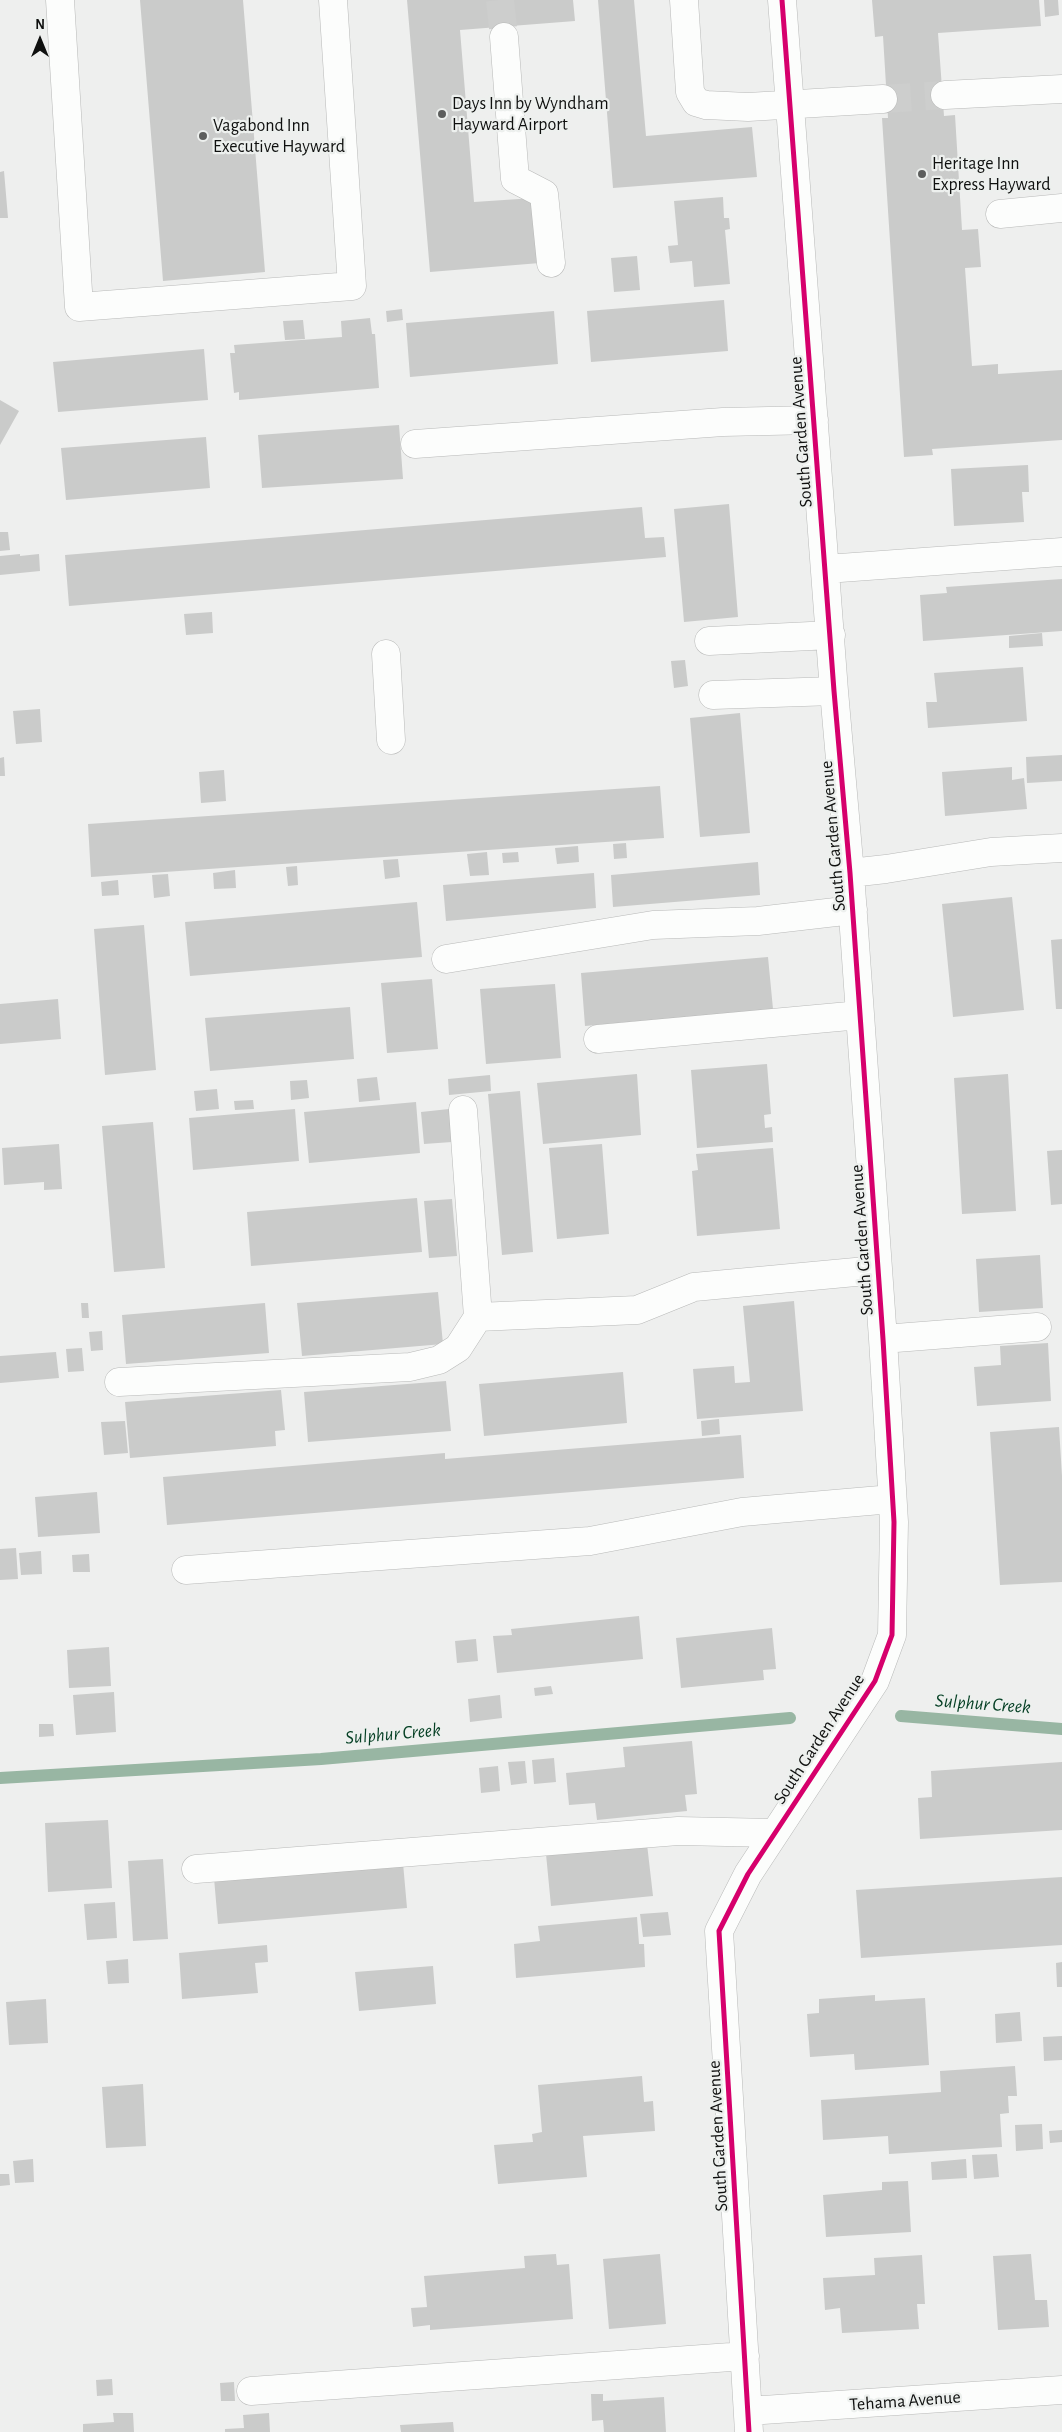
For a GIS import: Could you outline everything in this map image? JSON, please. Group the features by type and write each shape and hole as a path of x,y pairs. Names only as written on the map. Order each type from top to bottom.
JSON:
{"street":[{"path":"60,0 79,307 352,286 333,0"},
{"path":"684,0 690,92 696,102 706,106 748,107 883,99"},
{"name":"South Garden Avenue","path":"748,2422 719,1931 748,1874 875,1681 892,1635 894,1522 853,910 834,691 782,0"},
{"path":"504,37 515,179 544,194 551,263"},
{"path":"945,95 1062,89"},
{"path":"1000,214 1062,208"},
{"path":"415,444 723,422 814,420"},
{"path":"826,569 1062,552"},
{"path":"709,641 831,635"},
{"path":"386,654 391,740"},
{"path":"712,695 834,691"},
{"path":"850,872 886,869 991,852 1062,848"},
{"path":"446,959 653,925 758,921 853,910"},
{"path":"598,1038 860,1015"},
{"path":"119,1382 410,1366 439,1360 458,1348 478,1317 463,1110"},
{"path":"478,1317 637,1310 694,1286 877,1270"},
{"path":"883,1339 1037,1327"},
{"path":"186,1570 590,1541 742,1512 892,1499"},
{"path":"196,1869 678,1831 774,1833"},
{"path":"252,2391 745,2356"},
{"name":"Tehama Avenue","path":"748,2422 1062,2390"}],"building":[{"name":"Vagabond Inn Executive Hayward","path":"140,0 243,0 265,272 163,281"},
{"name":"Days Inn by Wyndham Hayward Airport","path":"407,0 573,0 575,21 460,30 474,202 534,198 540,263 430,272"},
{"path":"598,0 634,0 646,136 752,127 757,177 613,188"},
{"name":"Heritage Inn Express Hayward","path":"872,0 1039,0 1041,26 938,33 944,116 955,115 962,230 978,229 981,267 965,268 972,366 998,364 998,374 1062,370 1062,440 932,449 933,455 904,457 882,118 888,118 883,36 875,37"},
{"path":"1044,0 1058,0 1059,15 1045,17"},
{"path":"4,171 8,218 0,218 0,172"},
{"path":"723,197 724,218 729,218 730,229 725,230 730,284 694,287 692,261 670,263 668,246 678,245 674,201"},
{"path":"637,256 640,290 614,292 611,258"},
{"path":"724,300 728,351 591,362 587,311"},
{"path":"402,309 403,320 387,322 386,311"},
{"path":"554,311 558,364 410,377 406,323"},
{"path":"370,318 372,334 375,334 379,388 239,400 239,392 234,393 230,353 235,353 234,345 342,337 341,321"},
{"path":"303,320 305,339 285,340 283,321"},
{"path":"204,349 208,400 58,412 53,362"},
{"path":"0,400 19,411 0,445"},
{"path":"399,425 403,479 262,488 258,435"},
{"path":"206,437 210,488 66,500 61,448"},
{"path":"1028,465 1029,492 1022,492 1024,522 954,526 951,469"},
{"path":"729,504 738,617 684,622 674,509"},
{"path":"642,507 645,538 664,537 666,557 69,606 65,555"},
{"path":"0,532 8,532 10,550 0,551"},
{"path":"20,554 20,556 39,554 40,571 0,575 0,556"},
{"path":"1062,579 1062,631 923,641 920,595 947,593 946,587"},
{"path":"212,612 213,633 186,635 184,614"},
{"path":"1042,633 1043,646 1009,648 1009,636"},
{"path":"685,660 688,686 674,688 671,661"},
{"path":"1023,667 1027,721 928,728 926,702 937,702 934,673"},
{"path":"40,709 42,742 16,744 13,711"},
{"path":"740,713 750,833 700,837 690,718"},
{"path":"1062,755 1062,781 1027,783 1026,757"},
{"path":"4,757 5,776 0,776 0,758"},
{"path":"1012,767 1012,780 1024,778 1027,809 945,816 942,772"},
{"path":"224,770 226,801 201,803 199,772"},
{"path":"660,786 664,838 91,877 88,824"},
{"path":"626,843 627,858 614,859 613,844"},
{"path":"578,846 579,862 557,864 555,848"},
{"path":"487,852 489,875 470,876 467,854"},
{"path":"518,852 519,862 503,863 502,853"},
{"path":"398,859 400,877 385,879 383,860"},
{"path":"758,862 760,895 613,907 611,875"},
{"path":"297,866 298,885 288,886 286,867"},
{"path":"235,870 236,888 214,889 213,873"},
{"path":"594,873 596,908 446,921 443,885"},
{"path":"168,874 170,896 154,898 152,875"},
{"path":"118,880 119,895 102,896 101,882"},
{"path":"1012,897 1024,1010 953,1017 942,904"},
{"path":"417,902 422,957 190,976 185,922"},
{"path":"144,925 156,1070 105,1075 94,929"},
{"path":"1062,939 1062,1009 1056,1009 1051,940"},
{"path":"768,957 773,1009 585,1026 581,973"},
{"path":"432,979 438,1049 387,1053 381,983"},
{"path":"555,984 561,1058 486,1064 480,989"},
{"path":"58,999 61,1039 0,1044 0,1004"},
{"path":"350,1007 354,1059 210,1071 205,1018"},
{"path":"767,1064 771,1114 764,1115 765,1128 772,1127 773,1142 697,1148 691,1070"},
{"path":"637,1074 641,1135 543,1144 537,1083"},
{"path":"1008,1074 1016,1211 962,1214 954,1078"},
{"path":"490,1075 491,1091 449,1095 448,1079"},
{"path":"377,1077 380,1100 359,1102 357,1079"},
{"path":"307,1080 309,1098 291,1100 290,1081"},
{"path":"217,1089 219,1109 196,1111 194,1091"},
{"path":"520,1091 533,1252 502,1255 488,1094"},
{"path":"253,1100 254,1109 235,1110 234,1101"},
{"path":"416,1102 420,1153 309,1163 304,1112"},
{"path":"295,1109 299,1161 193,1170 189,1118"},
{"path":"449,1109 452,1142 424,1144 421,1112"},
{"path":"153,1122 165,1268 114,1272 102,1126"},
{"path":"59,1144 62,1189 44,1190 44,1182 4,1185 2,1148"},
{"path":"602,1144 609,1234 557,1239 549,1148"},
{"path":"773,1148 780,1229 697,1236 692,1171 698,1170 696,1154"},
{"path":"1062,1150 1062,1204 1051,1205 1047,1151"},
{"path":"417,1198 422,1252 251,1266 247,1212"},
{"path":"452,1199 457,1256 429,1258 424,1201"},
{"path":"1040,1255 1043,1308 979,1312 976,1259"},
{"path":"438,1292 443,1344 302,1356 297,1303"},
{"path":"794,1301 803,1411 697,1419 693,1369 734,1366 735,1383 750,1382 743,1306"},
{"path":"81,1303 88,1303 89,1318 82,1318"},
{"path":"265,1303 269,1353 126,1364 122,1315"},
{"path":"102,1331 103,1350 91,1351 89,1332"},
{"path":"1048,1343 1051,1401 977,1406 974,1367 1001,1365 1000,1346"},
{"path":"82,1348 84,1371 68,1372 66,1349"},
{"path":"56,1352 59,1378 0,1383 0,1356"},
{"path":"623,1372 627,1423 484,1436 479,1384"},
{"path":"446,1381 451,1431 308,1442 304,1392"},
{"path":"281,1390 285,1430 275,1431 276,1446 130,1458 125,1402"},
{"path":"719,1419 720,1434 702,1436 701,1421"},
{"path":"125,1421 128,1453 104,1455 101,1422"},
{"path":"1059,1427 1062,1476 1062,1582 1000,1585 990,1432"},
{"path":"741,1435 744,1478 167,1525 163,1477 445,1453 445,1459"},
{"path":"97,1492 100,1533 38,1537 35,1497"},
{"path":"16,1548 18,1579 0,1580 0,1549"},
{"path":"41,1551 42,1574 21,1575 19,1553"},
{"path":"89,1554 90,1572 73,1572 72,1555"},
{"path":"639,1616 643,1659 497,1673 493,1636 512,1635 511,1629"},
{"path":"772,1628 776,1669 763,1670 764,1680 681,1688 676,1638"},
{"path":"476,1639 478,1661 457,1663 455,1641"},
{"path":"109,1647 111,1686 69,1688 67,1650"},
{"path":"551,1686 553,1694 535,1696 534,1688"},
{"path":"114,1692 116,1732 76,1735 73,1695"},
{"path":"500,1695 502,1718 470,1722 468,1699"},
{"path":"39,1724 53,1724 54,1736 39,1737"},
{"path":"692,1741 697,1794 685,1795 687,1811 597,1820 595,1803 569,1805 566,1773 625,1767 623,1747"},
{"path":"554,1758 556,1782 534,1784 532,1760"},
{"path":"525,1761 527,1783 511,1785 508,1762"},
{"path":"1062,1762 1062,1830 920,1839 918,1798 932,1797 931,1771"},
{"path":"498,1766 500,1791 481,1793 479,1768"},
{"path":"108,1820 112,1888 48,1892 45,1823"},
{"path":"647,1844 653,1896 551,1906 546,1854"},
{"path":"163,1859 168,1939 133,1941 128,1861"},
{"path":"403,1863 407,1908 218,1924 214,1878"},
{"path":"1062,1877 1062,1945 861,1958 856,1890"},
{"path":"115,1902 117,1938 87,1940 84,1904"},
{"path":"668,1912 671,1935 643,1937 640,1914"},
{"path":"637,1917 639,1944 644,1944 645,1967 516,1978 514,1944 540,1941 538,1926"},
{"path":"267,1945 268,1962 255,1963 258,1993 182,1999 179,1953"},
{"path":"128,1959 129,1983 108,1984 106,1961"},
{"path":"1062,1962 1062,1987 1057,1987 1056,1963"},
{"path":"433,1966 436,2004 359,2011 355,1972"},
{"path":"875,1995 875,2001 925,1998 929,2065 855,2070 854,2054 810,2057 807,2014 819,2013 819,1999"},
{"path":"46,1999 48,2043 9,2045 6,2002"},
{"path":"1020,2012 1022,2041 996,2043 995,2014"},
{"path":"1062,2036 1062,2060 1044,2061 1043,2037"},
{"path":"1015,2066 1017,2096 1008,2096 1009,2113 1000,2114 1002,2147 889,2154 888,2136 823,2140 821,2100 941,2092 940,2071"},
{"path":"642,2076 644,2102 653,2101 655,2131 583,2136 587,2177 498,2184 494,2145 533,2142 532,2134 542,2132 538,2085"},
{"path":"143,2084 146,2146 106,2148 102,2087"},
{"path":"1042,2124 1043,2149 1016,2151 1015,2125"},
{"path":"1062,2130 1062,2142 1050,2143 1049,2131"},
{"path":"997,2154 999,2177 974,2179 972,2155"},
{"path":"33,2159 34,2182 15,2183 13,2161"},
{"path":"966,2159 967,2178 932,2180 931,2162"},
{"path":"0,2174 9,2174 10,2185 0,2186"},
{"path":"908,2181 911,2232 826,2237 823,2195 882,2190 882,2182"},
{"path":"556,2254 557,2265 569,2264 573,2319 430,2330 430,2325 413,2327 411,2308 427,2307 424,2276 525,2268 524,2256"},
{"path":"660,2254 666,2324 609,2329 603,2259"},
{"path":"1031,2254 1035,2300 1047,2300 1049,2327 998,2330 993,2256"},
{"path":"922,2255 925,2304 917,2304 919,2329 842,2333 840,2308 825,2310 823,2278 875,2275 874,2258"},
{"path":"112,2379 113,2395 97,2396 96,2380"},
{"path":"234,2382 235,2401 221,2401 220,2383"},
{"path":"591,2394 603,2394 603,2401 664,2397 666,2432 604,2432 603,2420 592,2421"},
{"path":"113,2413 133,2413 134,2432 83,2432 83,2424 114,2422"},
{"path":"269,2413 270,2432 225,2432 225,2429 244,2428 243,2415"},
{"path":"453,2422 454,2432 401,2432 400,2425"}],"waterway":[{"name":"Sulphur Creek","path":"901,1716 1062,1729"},
{"name":"Sulphur Creek","path":"0,1778 321,1759 790,1718"}],"tunnel":[{"path":"500,0 504,37"},
{"path":"883,99 945,95"}],"cycle path":[{"path":"749,2432 719,1931 748,1874 875,1681 892,1635 894,1522 850,873 834,691 782,0"}],"place":[{"name":"Days Inn by Wyndham Hayward Airport","path":"442,114"},
{"name":"Vagabond Inn Executive Hayward","path":"203,136"},
{"name":"Heritage Inn Express Hayward","path":"922,174"}]}
